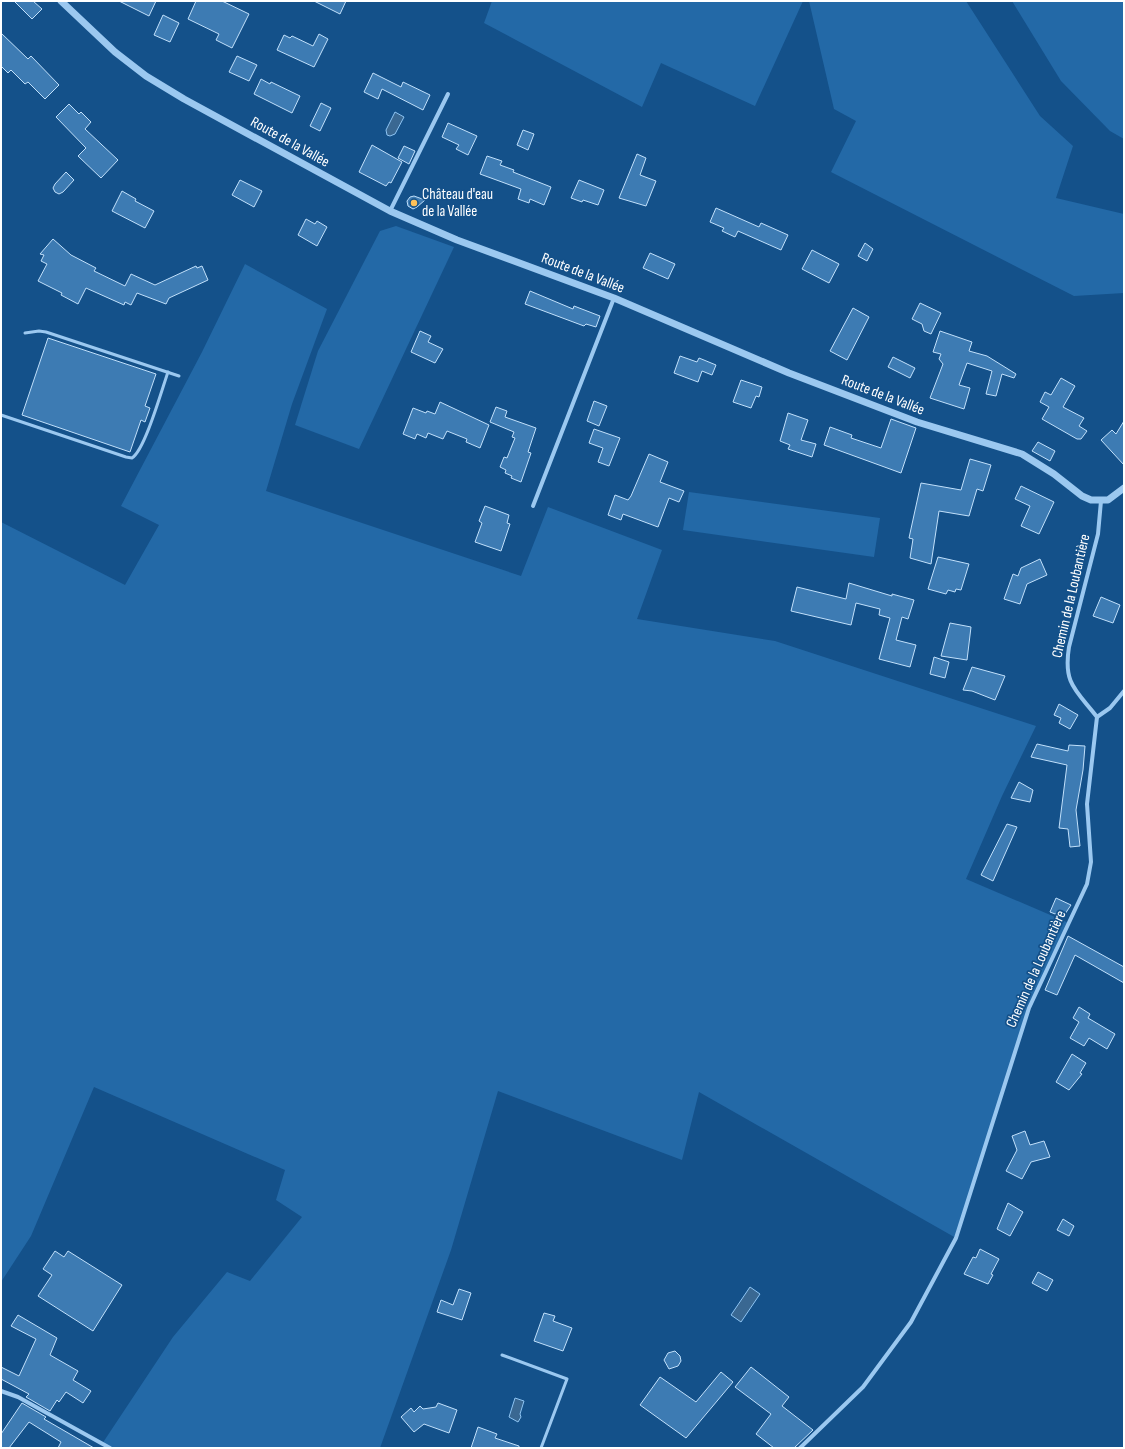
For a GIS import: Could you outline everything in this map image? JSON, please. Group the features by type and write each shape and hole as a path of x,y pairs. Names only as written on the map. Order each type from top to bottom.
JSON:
{"street":[{"name":"Route de la Vallée","path":"61,1 115,52 146,76 184,99 390,211 457,240 614,298 789,373 917,422 1022,454 1054,474 1082,496 1091,500 1101,501"},
{"path":"390,211 448,94"},
{"path":"533,506 614,298"},
{"path":"1101,501 1108,500 1124,488"},
{"name":"Chemin de la Loubantière","path":"800,1448 863,1387 911,1322 956,1238 1029,1008 1081,898 1090,873 1091,862 1087,804 1097,717 1072,685 1068,676 1067,662 1069,647 1098,534 1101,501"},
{"path":"1097,717 1110,708 1124,691"},
{"path":"1,1391 18,1397 110,1448"}],"lane":[{"path":"25,334 39,331 46,332 179,376"},
{"path":"1,415 132,458 139,451 146,435 168,372"},
{"path":"502,1355 567,1379 541,1448"}],"shaded area":[{"path":"492,1 803,1 755,106 661,63 642,107 484,23"},
{"path":"809,1 966,1 1040,116 1073,146 1056,198 1124,214 1124,293 1074,296 831,172 856,121 834,109"},
{"path":"1012,1 1124,1 1124,139 1110,131 1061,81"},
{"path":"395,112 404,117 395,134 390,136 387,135 386,130"},
{"path":"396,226 454,247 359,449 295,425 318,351 380,231"},
{"path":"245,264 327,309 292,404 266,491 521,576 548,507 662,550 637,619 775,641 1036,726 1002,796 966,879 1069,923 1029,1008 956,1238 699,1092 682,1160 498,1091 451,1250 380,1448 110,1448 102,1444 173,1337 227,1272 250,1281 302,1217 276,1200 285,1170 94,1087 31,1236 1,1282 1,522 125,585 159,525 121,506 202,352"},
{"path":"689,492 880,518 874,557 683,530"},
{"path":"750,1287 760,1294 741,1322 731,1315"},
{"path":"515,1398 524,1401 520,1414 521,1417 518,1422 509,1417"}],"building":[{"path":"14,1 33,1 42,9 32,19"},
{"path":"119,1 156,1 149,16"},
{"path":"196,1 222,1 249,14 232,48 216,40 219,34 188,19"},
{"path":"314,1 346,1 340,14"},
{"path":"163,15 179,23 170,42 154,35"},
{"path":"1,33 28,59 31,56 59,85 45,99 28,82 25,84 11,70 8,73 1,66"},
{"path":"319,34 328,39 314,67 277,50 284,35 290,38 292,36 313,46"},
{"path":"237,56 257,65 249,81 229,72"},
{"path":"373,73 401,87 403,82 430,95 423,110 382,89 378,99 364,92"},
{"path":"261,79 270,84 271,82 300,96 292,113 254,94"},
{"path":"321,103 331,108 320,131 310,126"},
{"path":"69,104 79,114 81,112 91,122 85,129 118,160 101,178 78,156 86,148 56,117"},
{"path":"448,123 477,136 468,155 456,149 459,145 442,137"},
{"path":"523,130 534,134 528,150 517,145"},
{"path":"372,145 402,162 391,183 389,182 386,186 359,172"},
{"path":"404,146 415,151 409,164 398,158"},
{"path":"637,154 646,158 640,175 656,181 646,206 619,198"},
{"path":"487,156 502,161 500,165 514,170 513,172 551,187 544,205 530,199 529,203 518,199 521,189 480,174"},
{"path":"66,172 74,180 63,192 59,194 55,192 53,188"},
{"path":"240,180 262,191 254,207 232,195"},
{"path":"579,180 604,190 598,205 571,198"},
{"path":"122,191 136,199 135,201 154,211 145,228 112,211"},
{"name":"Château d'eau de la Vallée","path":"414,196 425,200 413,209 408,206 407,201 410,197"},
{"path":"716,208 759,227 761,223 788,235 781,250 738,231 735,237 722,231 724,228 710,222"},
{"path":"306,219 315,224 317,221 327,227 317,246 298,235"},
{"path":"53,239 71,255 96,268 94,271 125,286 131,274 155,285 196,266 197,268 202,266 208,280 169,298 166,304 137,293 131,305 125,302 124,305 86,288 78,304 61,295 62,293 38,281 47,264 41,261 44,255 40,254"},
{"path":"865,243 873,249 867,261 858,256"},
{"path":"812,250 839,264 829,283 802,269"},
{"path":"650,253 675,264 668,279 643,268"},
{"path":"530,291 573,309 574,306 600,316 596,327 586,324 584,326 525,304"},
{"path":"920,303 941,313 931,334 924,331 922,324 912,319"},
{"path":"853,308 869,317 847,360 830,351"},
{"path":"420,331 431,336 428,342 443,349 435,363 411,352"},
{"path":"940,331 972,342 969,351 987,356 1016,374 1014,378 1002,374 996,396 986,394 992,371 967,363 959,385 970,388 964,409 930,398 943,364 939,359 941,354 933,352"},
{"path":"48,338 156,374 145,406 150,408 145,422 141,420 130,452 22,415"},
{"path":"680,356 697,362 699,358 716,365 712,375 702,371 698,382 674,373"},
{"path":"893,357 915,368 910,378 888,367"},
{"path":"1061,378 1075,386 1063,407 1084,418 1079,426 1087,431 1081,439 1077,439 1042,419 1049,407 1040,402 1045,392 1051,395"},
{"path":"741,380 762,387 759,397 756,396 751,408 733,402"},
{"path":"594,401 607,406 599,426 587,421"},
{"path":"440,402 489,425 480,448 466,442 467,439 447,431 443,439 428,433 426,438 417,434 415,439 403,434 413,408 426,413 427,411 435,414"},
{"path":"496,407 507,411 505,417 536,428 528,452 531,453 521,482 511,478 512,476 505,473 506,470 500,467 504,457 507,458 515,438 512,437 514,432 490,422"},
{"path":"788,413 808,420 801,440 816,444 812,457 788,449 790,445 780,441"},
{"path":"891,419 916,428 901,473 824,445 830,427 852,435 851,438 881,448"},
{"path":"1124,421 1124,465 1101,440 1112,430 1116,434"},
{"path":"594,429 620,438 609,466 598,462 603,448 589,443"},
{"path":"1038,442 1055,451 1050,461 1032,451"},
{"path":"649,454 668,462 660,482 684,491 679,502 669,498 658,527 623,514 621,520 608,515 615,495 628,500 631,496"},
{"path":"970,459 991,465 983,491 977,489 969,516 939,511 931,564 910,558 913,539 909,538 921,483 961,490"},
{"path":"1021,486 1054,502 1039,534 1021,526 1030,506 1015,499"},
{"path":"485,506 509,515 507,523 510,524 501,551 475,542 482,523 479,521"},
{"path":"938,557 969,564 961,590 956,589 955,592 948,590 946,594 928,589"},
{"path":"1040,559 1047,575 1027,584 1020,604 1004,599 1013,574 1018,576 1021,568"},
{"path":"849,583 892,596 892,594 914,600 908,619 902,617 896,640 916,645 910,667 879,659 890,618 879,615 880,609 856,603 851,625 791,611 797,587 846,599"},
{"path":"1101,597 1120,605 1113,623 1093,616"},
{"path":"950,623 971,627 967,660 941,656"},
{"path":"934,657 949,662 945,678 930,674"},
{"path":"972,667 1005,676 995,700 972,691 963,690"},
{"path":"1059,704 1078,715 1070,729 1059,723 1061,718 1054,715"},
{"path":"1037,744 1068,751 1069,745 1085,746 1083,770 1076,810 1080,846 1070,847 1068,829 1059,828 1067,765 1031,757"},
{"path":"1019,782 1033,790 1030,802 1011,798"},
{"path":"1007,824 1017,827 993,881 981,875"},
{"path":"1056,898 1071,905 1063,917 1050,912"},
{"path":"1068,936 1124,967 1124,983 1075,955 1057,995 1045,990"},
{"path":"1079,1007 1090,1014 1088,1018 1115,1034 1107,1049 1089,1038 1084,1046 1070,1038 1079,1022 1073,1018"},
{"path":"1072,1054 1086,1063 1080,1073 1082,1074 1069,1090 1056,1082"},
{"path":"1025,1131 1030,1145 1044,1141 1050,1157 1031,1162 1022,1179 1006,1171 1017,1150 1012,1136"},
{"path":"1008,1203 1023,1212 1010,1236 997,1229"},
{"path":"1063,1219 1074,1226 1069,1236 1057,1230"},
{"path":"980,1249 999,1259 991,1274 993,1275 988,1284 964,1274 973,1257 976,1258"},
{"path":"55,1251 64,1257 68,1251 122,1285 93,1331 38,1296 52,1275 43,1269"},
{"path":"1038,1272 1053,1280 1047,1291 1032,1283"},
{"path":"459,1289 471,1293 462,1320 437,1312 441,1300 453,1305"},
{"path":"544,1313 555,1316 553,1321 572,1328 563,1351 534,1341"},
{"path":"18,1315 57,1338 50,1355 78,1371 73,1380 91,1391 83,1403 66,1392 59,1402 57,1400 50,1411 26,1397 29,1394 1,1379 1,1367 19,1376 36,1339 11,1326"},
{"path":"675,1351 680,1356 681,1361 678,1366 669,1369 664,1360 668,1353"},
{"path":"751,1367 789,1397 782,1406 813,1430 794,1448 774,1448 756,1434 771,1414 735,1387"},
{"path":"721,1372 733,1382 686,1438 640,1405 660,1377 696,1402"},
{"path":"22,1403 46,1417 44,1419 94,1448 58,1448 61,1442 29,1422 9,1448 1,1448 1,1434"},
{"path":"438,1403 457,1410 449,1433 424,1424 414,1432 401,1417 411,1408 414,1412 420,1406 423,1409 436,1407"},
{"path":"478,1427 497,1434 495,1438 519,1446 519,1448 471,1448"}],"place":[{"name":"Château d'eau de la Vallée","path":"414,203"}]}
